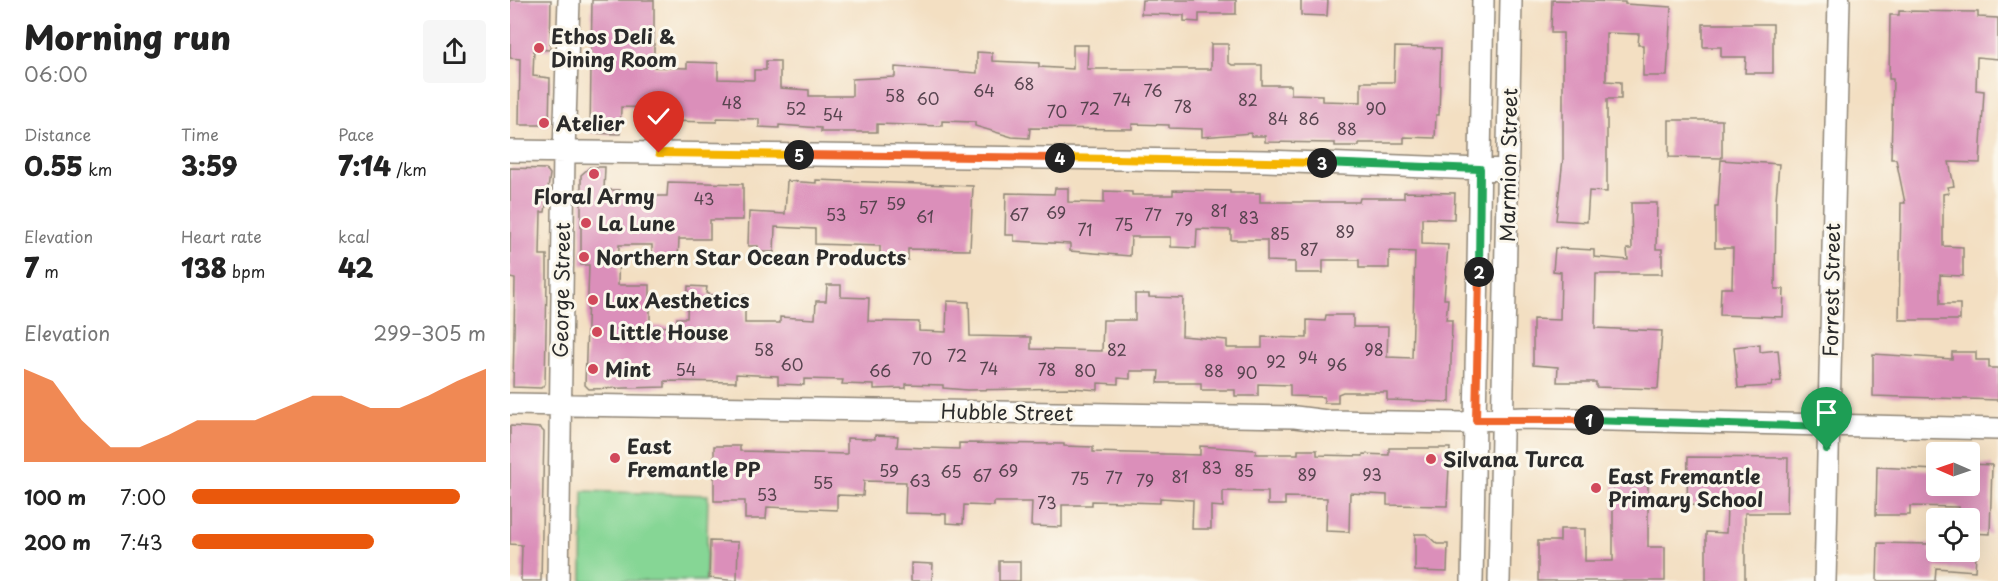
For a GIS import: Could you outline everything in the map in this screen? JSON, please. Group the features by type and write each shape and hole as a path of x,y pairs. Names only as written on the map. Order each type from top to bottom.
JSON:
{"street":[{"name":"George Street","path":"558,581 559,405 569,0"},
{"name":"Marmion Street","path":"1472,581 1483,0"},
{"name":"Marmion Street","path":"1499,581 1511,0"},
{"name":"Forrest Street","path":"1825,581 1839,0"},
{"path":"510,151 1266,161 1508,170"},
{"name":"Hubble Street","path":"510,404 1285,417 1327,421 1458,423 1502,419 1998,429"}],"green space":[{"path":"583,491 708,495 706,581 582,581"}],"building":[{"path":"510,0 551,0 550,50 534,49 533,76 550,78 549,125 519,125 520,59 510,58"},
{"path":"592,0 654,0 654,67 687,68 687,62 718,63 718,79 754,80 754,70 766,70 766,61 780,61 780,88 809,90 809,96 852,96 852,79 895,77 895,67 977,73 977,52 992,53 992,61 1039,63 1039,67 1073,69 1073,45 1088,45 1087,69 1211,69 1211,44 1228,44 1228,62 1232,65 1262,65 1262,85 1291,85 1291,94 1322,95 1322,101 1361,102 1361,82 1394,82 1395,47 1441,48 1439,115 1436,115 1435,138 1404,137 1404,143 1359,143 1359,146 1335,146 1335,143 1265,142 1265,136 1251,136 1251,133 1202,137 1202,129 1132,124 1132,129 1030,128 1029,138 1012,137 975,126 975,122 942,121 942,126 877,124 877,132 821,132 821,128 779,125 779,128 759,127 759,119 717,118 717,122 663,121 663,118 655,117 656,108 621,107 620,134 590,133"},
{"path":"1142,0 1236,0 1236,14 1199,14 1199,22 1184,21 1184,15 1141,14"},
{"path":"1301,0 1328,0 1327,16 1301,15"},
{"path":"1552,0 1625,2 1625,4 1671,7 1667,76 1643,76 1643,45 1638,45 1639,34 1606,33 1606,81 1621,82 1621,99 1607,99 1607,192 1589,191 1587,222 1556,220 1563,159 1563,33 1551,33"},
{"path":"1899,11 1978,12 1978,17 1998,18 1998,59 1977,57 1976,90 1984,91 1980,163 1949,162 1954,186 1947,187 1949,193 1943,194 1943,246 1963,247 1963,276 1940,275 1940,304 1960,304 1960,320 1899,320 1901,203 1905,203 1896,159 1891,159 1893,79 1889,79 1890,15 1899,15"},
{"path":"1703,24 1773,24 1773,73 1745,73 1746,57 1721,57 1721,47 1703,47"},
{"path":"1669,120 1722,120 1722,158 1669,157"},
{"path":"1721,160 1779,164 1776,199 1775,289 1784,289 1783,317 1720,315 1721,288 1732,288 1733,248 1715,248 1715,207 1718,207"},
{"path":"590,167 605,167 604,190 620,190 620,196 667,196 668,182 743,184 743,220 710,220 710,239 679,239 678,260 652,259 652,245 619,245 618,285 650,285 650,326 676,327 677,318 687,318 688,286 707,287 706,293 710,295 745,295 745,323 780,323 780,317 815,319 816,301 826,301 827,285 841,285 841,297 869,298 868,321 919,322 919,331 946,332 947,301 969,302 970,336 1031,337 1031,349 1102,351 1103,320 1135,320 1135,294 1149,294 1149,297 1183,298 1182,336 1227,340 1227,348 1262,348 1262,337 1307,338 1307,320 1325,321 1326,315 1353,315 1353,327 1388,327 1387,357 1412,358 1415,252 1389,251 1389,268 1359,268 1359,260 1323,260 1323,273 1295,273 1295,262 1267,261 1267,240 1231,240 1231,230 1197,229 1196,248 1171,247 1171,237 1131,237 1130,256 1070,251 1070,244 1014,241 1014,235 1005,235 1006,193 1054,194 1055,188 1068,188 1068,202 1104,203 1104,191 1132,192 1132,195 1173,195 1173,190 1260,193 1260,202 1359,202 1360,198 1404,198 1404,192 1455,193 1454,219 1422,218 1422,244 1448,245 1444,299 1448,299 1446,320 1452,320 1450,402 1387,400 1387,392 1343,392 1338,394 1338,403 1324,403 1324,397 1290,396 1290,385 1258,384 1258,396 1235,396 1235,390 1201,390 1201,383 1158,383 1159,371 1130,371 1130,379 1118,378 1118,384 1098,383 1098,390 1071,388 967,390 943,388 943,385 906,384 906,388 874,389 874,385 842,384 843,380 804,379 804,385 778,384 778,376 736,374 736,382 665,381 665,387 589,389 585,385 589,265 581,265 581,175"},
{"path":"510,168 546,169 550,174 545,212 541,212 540,255 547,255 547,280 545,384 541,388 513,387 515,279 510,278"},
{"path":"816,180 973,186 970,250 908,249 908,260 880,259 880,246 815,244 815,229 775,227 774,252 757,252 758,246 748,246 749,212 785,214 787,181 816,183"},
{"path":"1631,203 1657,203 1656,249 1662,249 1662,274 1596,274 1595,328 1662,331 1658,389 1596,387 1596,382 1557,382 1558,367 1533,365 1533,319 1560,320 1561,272 1553,271 1555,248 1594,250 1594,257 1628,260 1627,249 1632,249"},
{"path":"1760,344 1760,352 1778,350 1781,381 1773,382 1771,386 1738,388 1734,347"},
{"path":"1952,352 1976,352 1976,360 1989,360 1989,368 1998,368 1998,400 1873,396 1873,354 1952,359"},
{"path":"510,426 540,428 544,432 541,581 521,581 522,545 510,544"},
{"path":"875,435 898,436 897,447 959,449 959,443 1064,444 1064,446 1093,447 1093,452 1200,455 1200,446 1256,450 1256,454 1298,454 1298,450 1317,450 1317,455 1363,456 1363,454 1389,455 1389,448 1450,448 1447,506 1387,505 1387,495 1350,493 1349,532 1326,531 1327,498 1285,497 1285,505 1268,505 1268,492 1223,491 1223,507 1211,506 1211,529 1192,529 1193,500 1160,498 1160,503 1092,501 1092,505 1062,505 1062,527 1031,526 1032,502 994,502 994,506 964,505 963,524 946,523 946,514 905,513 906,482 864,481 863,496 837,495 837,510 767,507 766,519 745,519 745,501 714,501 714,446 740,446 740,451 847,454 847,438 875,439"},
{"path":"1688,457 1788,458 1787,513 1745,513 1745,581 1706,581 1706,532 1726,533 1727,506 1687,505"},
{"path":"1980,464 1992,465 1990,534 1980,534 1980,508 1910,506 1910,515 1876,515 1877,467 1926,469 1926,496 1980,496"},
{"path":"1613,485 1648,485 1648,547 1665,547 1665,581 1538,581 1538,541 1560,541 1560,529 1585,529 1585,561 1613,561"},
{"path":"1415,534 1426,534 1437,544 1448,544 1447,572 1415,571"},
{"path":"710,541 738,542 737,581 709,578"},
{"path":"1878,543 1926,544 1926,562 1976,562 1975,571 1936,568 1935,581 1877,581"},
{"path":"999,561 1020,561 1020,581 999,581"},
{"path":"911,563 933,564 932,581 911,581"}],"place":[{"name":"Ethos Deli & Dining Room","path":"539,48"},
{"name":"Atelier","path":"544,123"},
{"name":"Floral Army","path":"594,174"},
{"name":"La Lune","path":"586,223"},
{"name":"Northern Star Ocean Products","path":"584,257"},
{"name":"Lux Aesthetics","path":"593,300"},
{"name":"Little House","path":"597,332"},
{"name":"Mint","path":"593,369"},
{"name":"East Fremantle PP","path":"615,458"},
{"name":"Silvana Turca","path":"1431,459"},
{"name":"East Fremantle Primary School","path":"1596,488"}],"route":[{"path":"659,153 1266,161 1480,169 1476,420 1524,418 1828,427 1827,449"}]}
